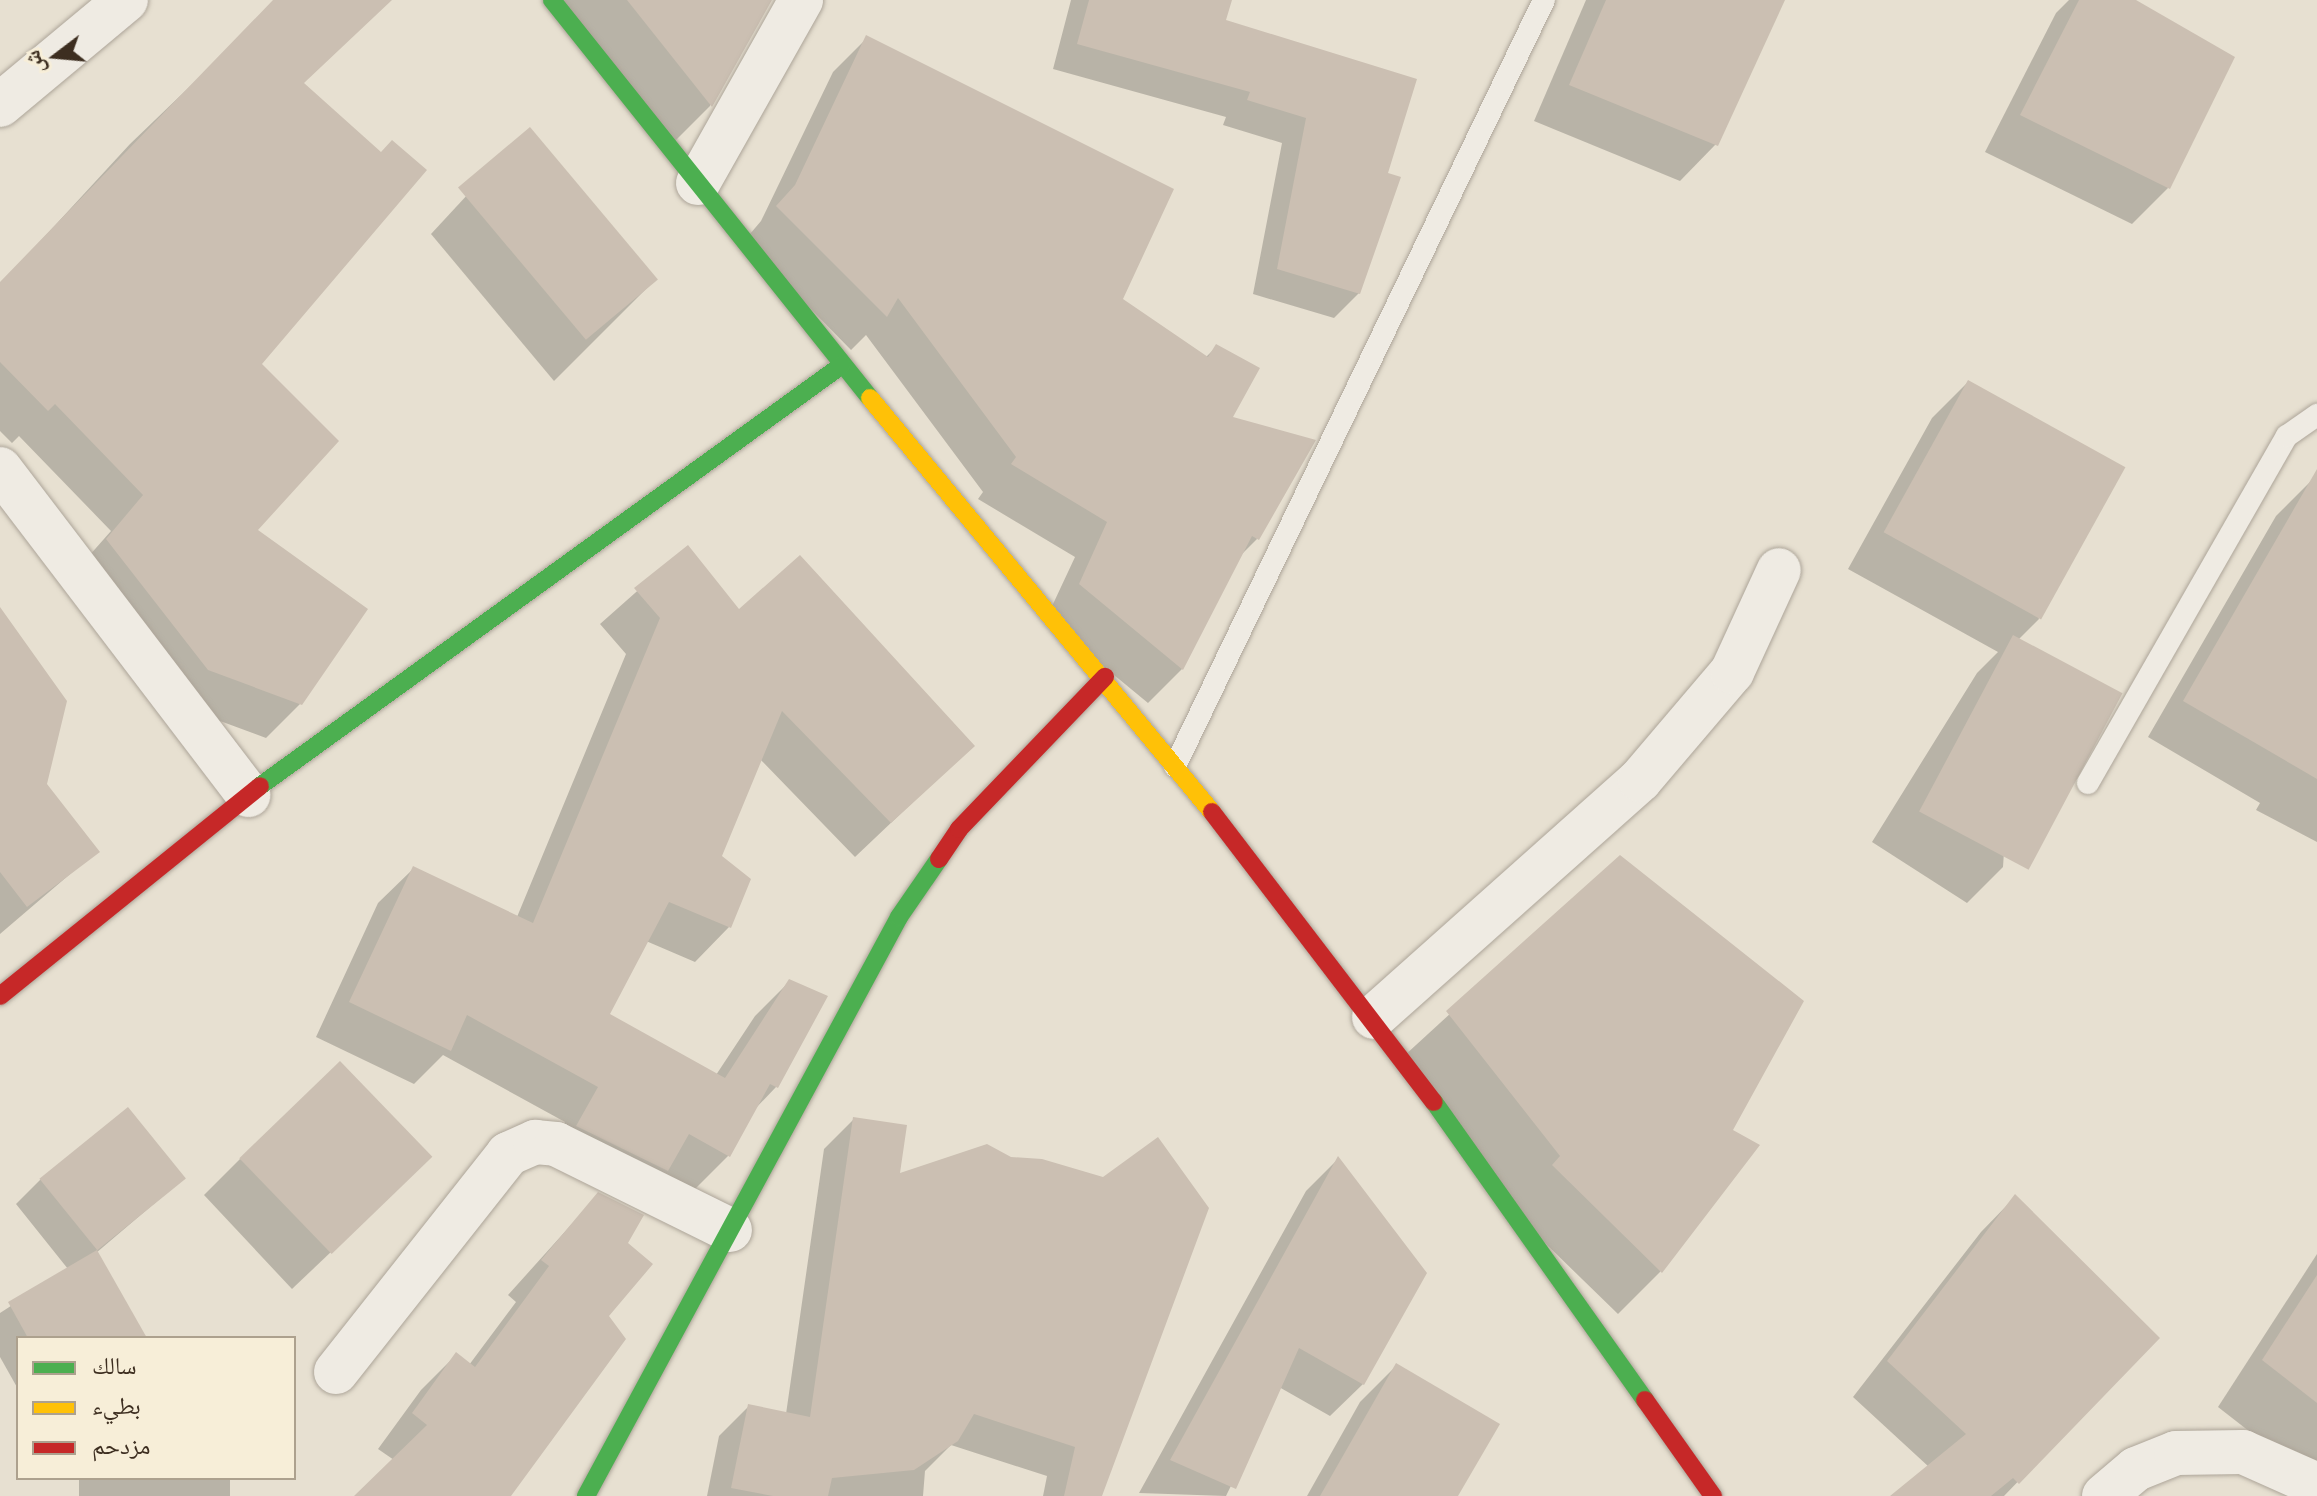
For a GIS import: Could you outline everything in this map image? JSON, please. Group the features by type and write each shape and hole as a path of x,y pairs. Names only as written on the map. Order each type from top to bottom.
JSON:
{"street":[{"path":"0,105 126,0"},
{"path":"552,0 842,365 1105,677 1374,1017 1713,1496"},
{"path":"698,183 801,0"},
{"path":"0,996 248,795 842,365"},
{"path":"0,469 248,795"},
{"path":"1374,1017 1640,780 1732,672 1779,570"},
{"path":"586,1496 899,917 959,829 1105,677"},
{"path":"336,1372 508,1154 535,1142 556,1144 730,1230"},
{"path":"2104,1496 2136,1469 2176,1453 2243,1452 2317,1485"}],"lane":[{"path":"1175,766 1544,0"},
{"path":"2088,783 2287,436 2317,415"}],"building":[{"path":"273,0 392,0 304,83 381,152 392,140 427,170 262,364 339,441 258,530 368,609 302,705 208,670 106,539 143,495 55,404 48,411 0,362 0,282"},
{"path":"627,0 772,0 712,107"},
{"path":"1089,0 1232,0 1226,20 1417,79 1388,173 1401,177 1360,294 1277,269 1306,118 1247,100 1250,92 1077,44"},
{"path":"1606,0 1785,0 1718,146 1569,85"},
{"path":"2079,0 2136,0 2235,57 2170,189 2020,115"},
{"path":"866,35 1174,189 1123,299 1208,357 1216,344 1260,368 1233,417 1316,440 1259,540 1252,536 1183,670 1079,584 1107,522 1011,464 1016,457 898,298 887,317 776,206 795,185"},
{"path":"530,127 658,279 586,340 458,187"},
{"path":"1968,380 2125,467 2041,619 1884,532"},
{"path":"2317,469 2317,779 2183,701"},
{"path":"688,545 739,609 800,555 975,746 891,823 782,711 722,856 751,879 731,928 669,902 610,1014 725,1078 789,979 828,996 778,1088 770,1084 730,1157 689,1134 668,1171 576,1126 598,1087 467,1015 451,1051 349,1002 413,866 533,923 660,618 634,588"},
{"path":"0,607 67,701 47,784 100,852 27,907 0,872"},
{"path":"2013,635 2122,693 2029,870 1919,812"},
{"path":"1620,855 1804,1001 1733,1130 1760,1145 1662,1273 1552,1165 1560,1156 1446,1011"},
{"path":"340,1061 432,1157 332,1254 239,1158"},
{"path":"128,1107 186,1178 97,1250 39,1179"},
{"path":"853,1117 907,1125 900,1173 987,1144 1011,1157 1042,1159 1103,1177 1158,1137 1209,1208 1102,1496 1064,1496 1075,1447 974,1414 958,1441 914,1470 832,1478 828,1496 773,1496 731,1488 748,1404 810,1417"},
{"path":"1338,1156 1427,1273 1364,1385 1299,1348 1236,1489 1170,1460"},
{"path":"598,1192 644,1215 628,1243 653,1264 609,1316 626,1339 511,1496 354,1496 427,1425 412,1413 456,1352 475,1367 549,1266 541,1260"},
{"path":"2015,1194 2160,1338 2019,1484 2013,1478 1991,1496 1890,1496 1966,1434 1887,1361"},
{"path":"97,1250 146,1336 27,1336 8,1302"},
{"path":"2317,1275 2317,1403 2262,1360"},
{"path":"1396,1363 1500,1424 1458,1496 1320,1496"}],"traffic: fast":[{"path":"552,0 870,398"},
{"path":"260,786 842,365"},
{"path":"586,1496 899,917 939,859"},
{"path":"1434,1102 1645,1400"}],"traffic: slow":[{"path":"870,398 1212,812"}],"traffic: jam":[{"path":"939,859 959,829 1105,677"},
{"path":"0,996 260,786"},
{"path":"1212,812 1434,1102"},
{"path":"1645,1400 1713,1496"}]}
